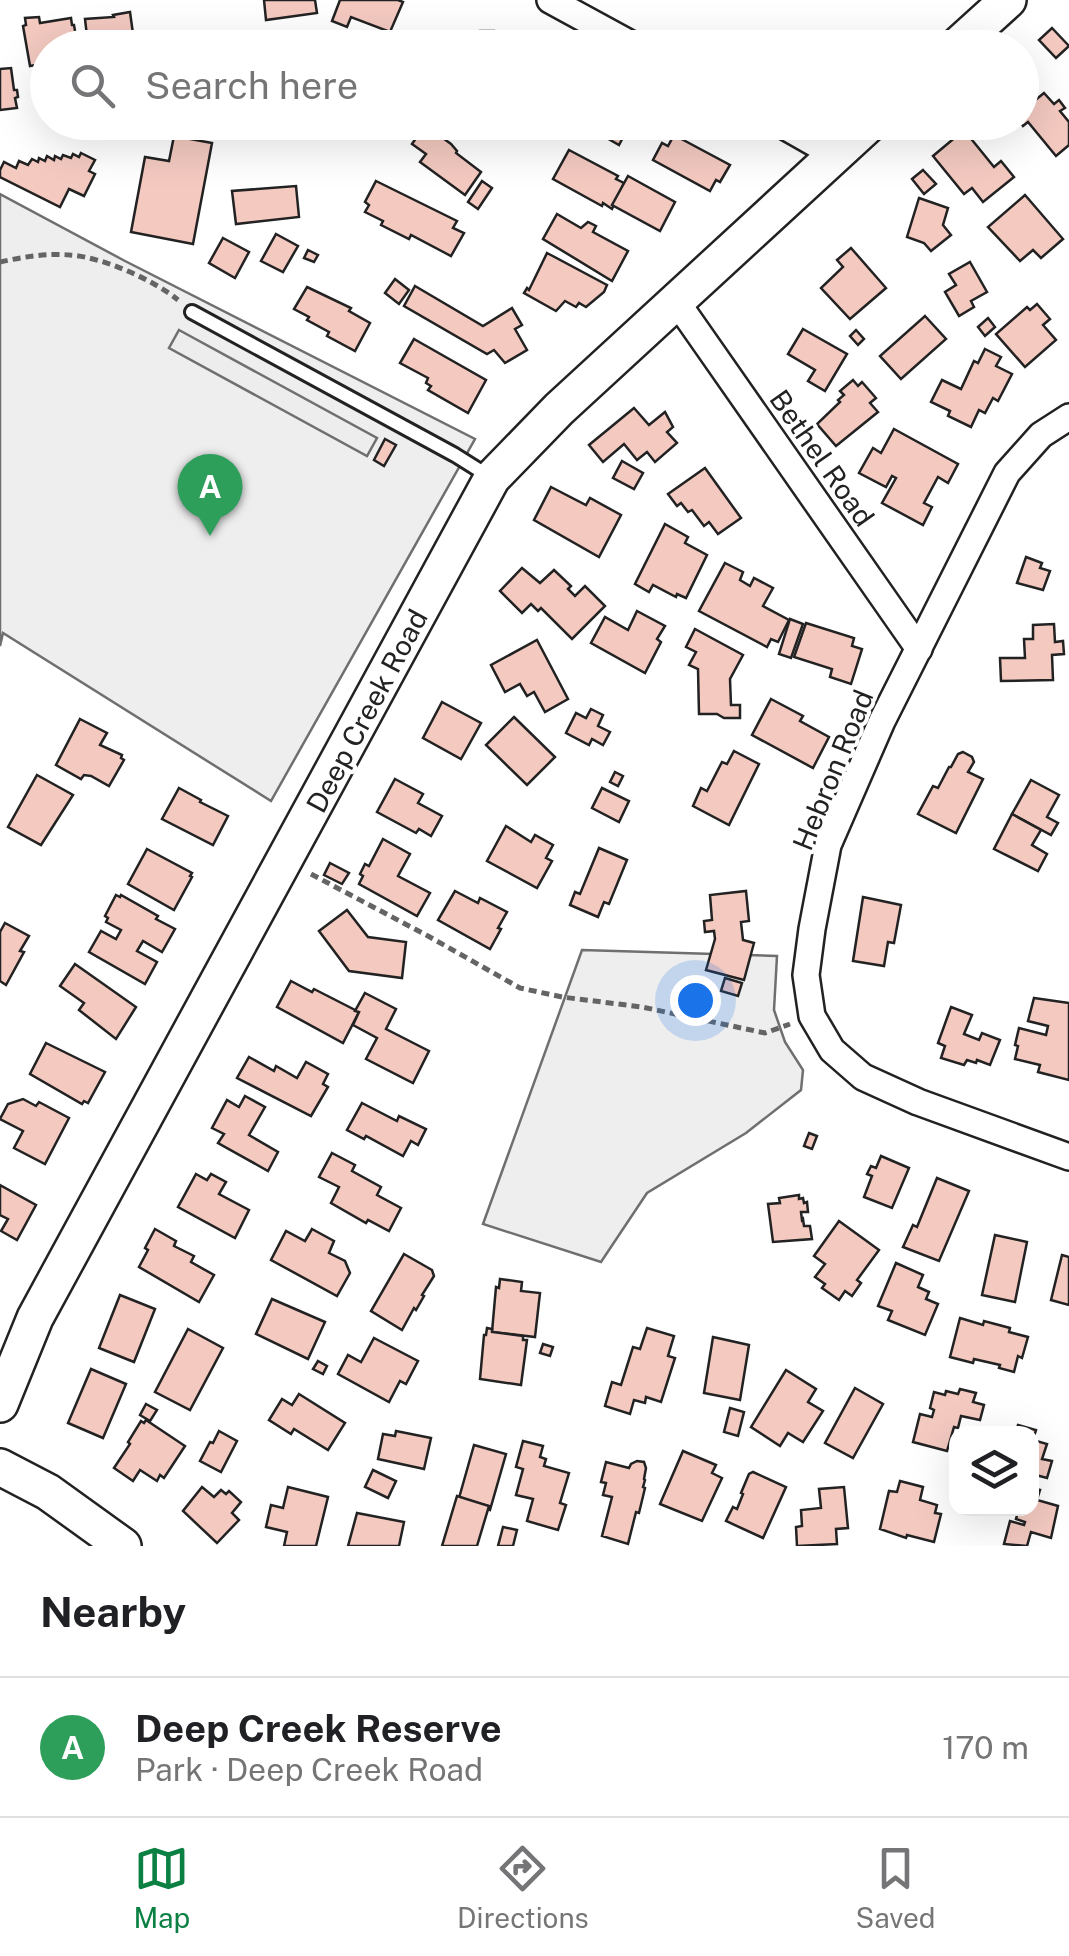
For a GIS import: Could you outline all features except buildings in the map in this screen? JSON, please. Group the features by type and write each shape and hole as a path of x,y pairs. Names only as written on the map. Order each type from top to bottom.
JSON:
{"main road":[{"path":"975,30 1008,0"},
{"name":"Deep Creek Road","path":"0,1404 36,1318 492,478 559,408 848,140"},
{"path":"0,1467 48,1492 123,1546"}],"street":[{"path":"550,0 605,30"},
{"name":"Bethel Road","path":"676,301 919,649"},
{"name":"Hebron Road","path":"1069,416 1041,434 1007,473 882,721 828,845 806,976 812,1016 832,1050 863,1077 918,1102 1069,1157"}],"lane":[{"path":"192,312 492,478"}],"path":[{"path":"0,262 72,254 118,267 165,289 192,312"},
{"path":"286,861 520,988 642,1007 765,1033 812,1016"}],"shaded area":[{"path":"0,194 475,439 271,801 3,633 0,646"},
{"path":"179,330 377,438 367,456 169,348"},
{"path":"582,950 777,956 774,1010 785,1042 803,1070 801,1090 746,1133 647,1193 601,1262 483,1224"}],"place":[{"name":"Deep Creek Reserve","path":"210,536"}]}
